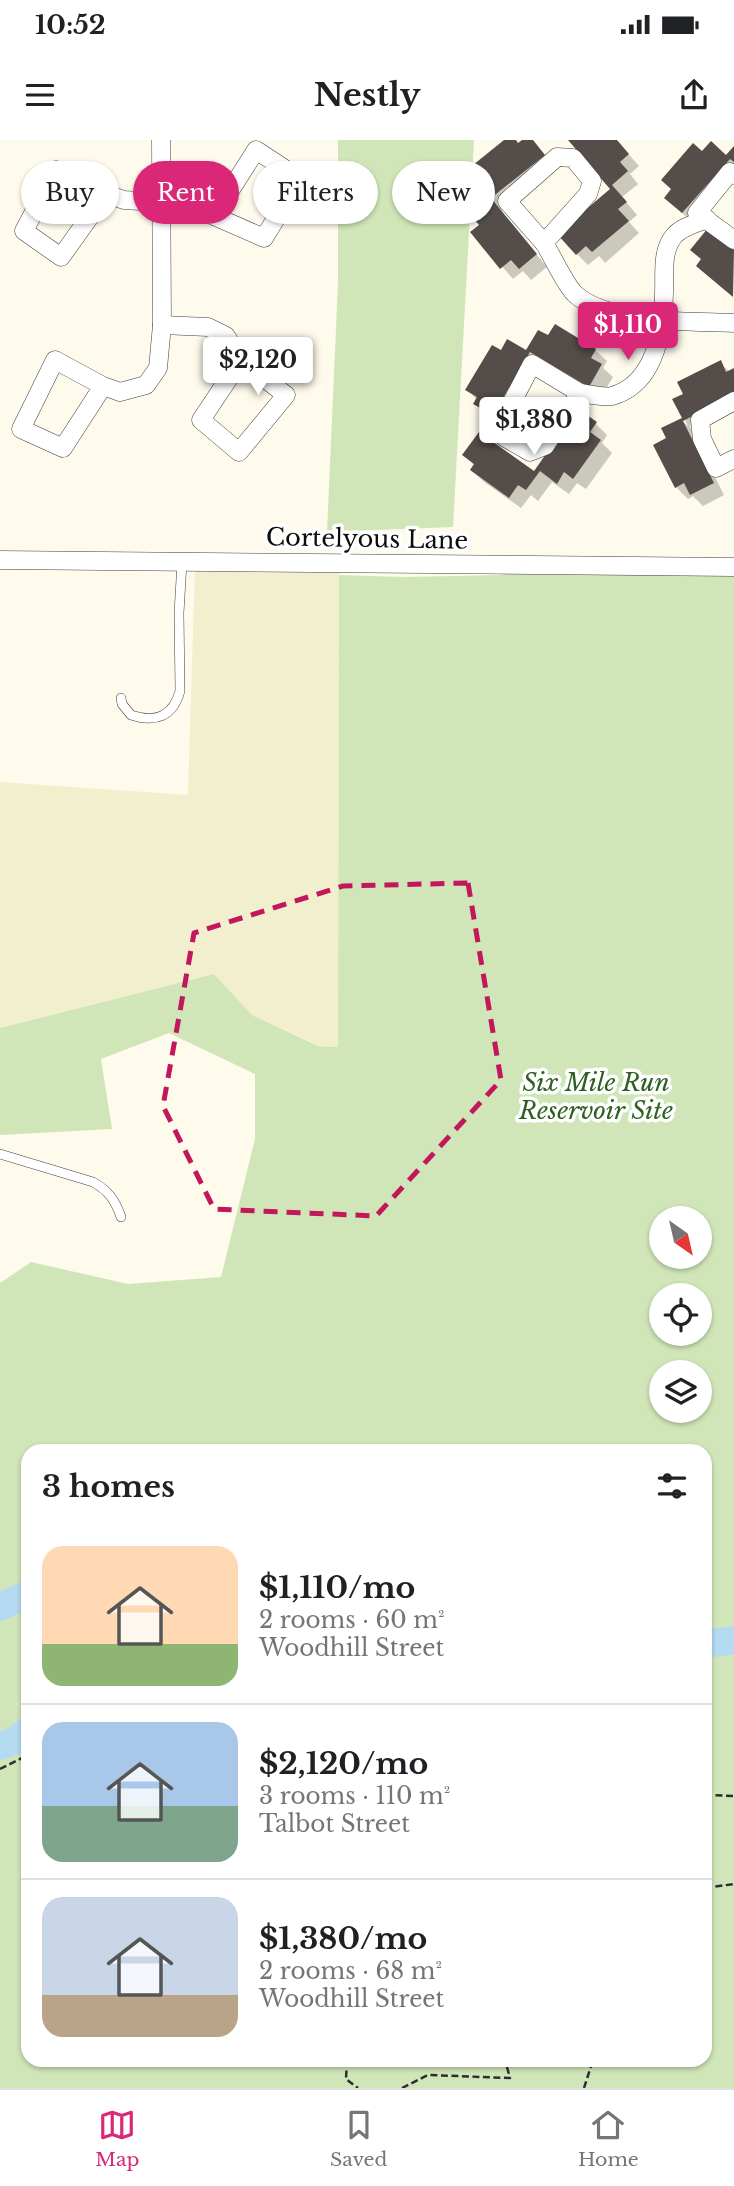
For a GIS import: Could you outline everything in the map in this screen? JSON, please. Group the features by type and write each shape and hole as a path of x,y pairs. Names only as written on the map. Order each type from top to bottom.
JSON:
{"street":[{"path":"161,140 161,161"},
{"path":"257,150 300,179 264,238 214,216 257,150"},
{"path":"544,243 588,194 592,181 573,158 557,157 507,201 544,243 574,293 596,308 622,314 734,323"},
{"path":"56,170 106,194 61,257 24,231 56,170"},
{"path":"734,175 730,172 697,213 734,240"},
{"path":"580,393 545,446 530,452 504,438 500,425 532,364 580,393 610,397 643,376 653,358 664,319 665,255 674,235 707,219"},
{"path":"103,386 63,449 20,429 55,360 103,386 120,392 146,385 158,368 162,325 161,224"},
{"path":"162,325 208,327 226,336 241,360 286,395 239,452 201,420 241,360"},
{"path":"734,401 701,420 702,439 716,468 734,459"},
{"name":"Cortelyous Lane","path":"0,560 734,567"}],"lane":[{"path":"121,698 121,704 131,715 153,719 163,717 177,701 180,691 179,613 182,562"},
{"path":"0,1154 93,1182 104,1188 115,1200 121,1217"}],"path":[{"path":"0,1769 21,1758"},
{"path":"712,1795 734,1796"},
{"path":"712,1887 734,1884"},
{"path":"347,2067 346,2079 358,2088"},
{"path":"402,2088 428,2075 510,2078 507,2067"},
{"path":"584,2088 591,2067"}],"highlighted area":[{"path":"468,883 501,1080 376,1216 214,1209 163,1106 194,933 343,886"}],"shaded area":[{"path":"195,565 339,566 338,1047 319,1046 252,1015 214,974 0,1028 0,782 188,795"}],"green space":[{"path":"338,140 474,140 473,161 392,161 392,224 469,224 453,527 327,532 338,283 338,224 378,224 378,161 338,161"},
{"name":"Six Mile Run Reservoir Site","path":"503,568 734,571 734,2088 0,2088 0,1283 31,1262 128,1284 221,1277 255,1139 255,1074 169,1033 101,1059 112,1129 0,1135 0,1028 214,974 252,1015 318,1046 338,1047 339,575 503,575"}],"building":[{"path":"504,140 516,140 518,143 522,140 533,140 545,155 495,195 495,161 478,161"},
{"path":"568,140 617,140 629,154 620,162 628,171 612,185 627,202 618,209 629,221 592,252 586,246 576,255 557,234 610,189"},
{"path":"711,141 726,155 734,146 734,162 730,159 682,213 664,198 671,189 661,180 693,143 702,151"},
{"path":"495,203 537,254 519,269 511,260 500,269 470,232 479,225 495,224"},
{"path":"708,228 734,250 733,297 696,266 701,259 690,250"},
{"path":"555,324 596,349 591,358 602,364 589,387 530,352 493,415 473,404 477,397 465,390 492,345 501,350 507,339 526,350 538,330 548,335"},
{"path":"721,360 726,372 734,368 734,395 683,421 714,483 690,495 684,483 675,488 653,445 666,438 661,428 682,418 672,399 683,394 677,382"},
{"path":"578,409 597,422 590,432 601,440 573,479 564,472 557,484 540,471 526,490 518,485 509,498 470,470 474,464 462,455 479,432 534,471"}],"waterway":[{"path":"0,1607 21,1597"},
{"path":"712,1643 734,1640"},
{"path":"0,1746 21,1736"}]}
